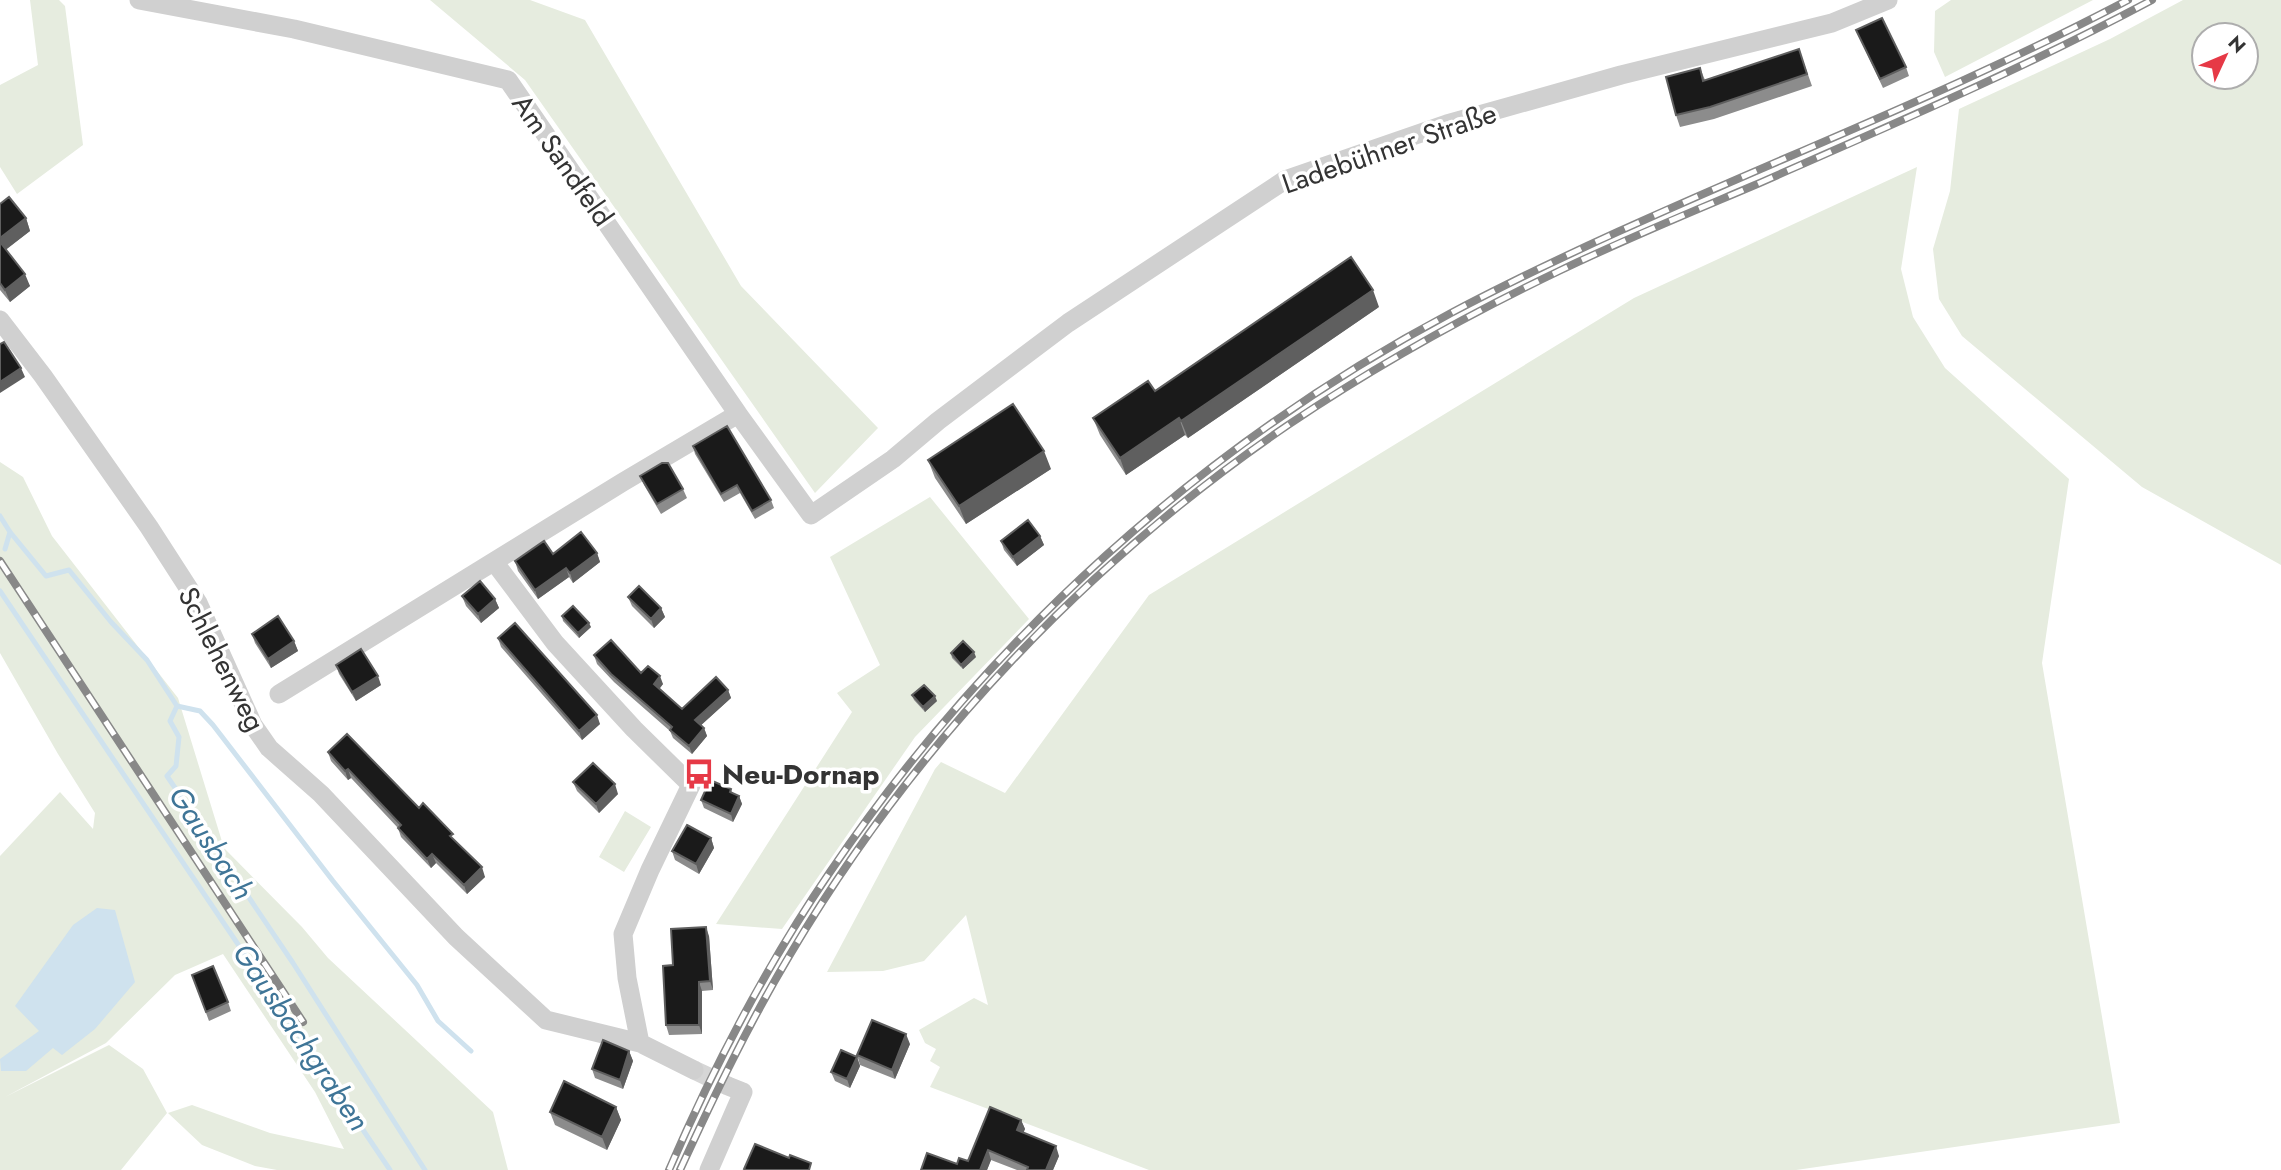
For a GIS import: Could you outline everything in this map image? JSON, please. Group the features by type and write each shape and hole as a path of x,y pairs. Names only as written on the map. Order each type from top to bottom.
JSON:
{"street":[{"name":"Am Sandfeld","path":"139,0 294,29 508,80 738,414 811,515"},
{"name":"Ladebühner Straße","path":"811,515 893,459 1068,323 1285,180 1447,124 1621,75 1832,23 1888,0"},
{"name":"Schlehenweg","path":"0,320 43,376 141,516 198,603 253,725 269,748 321,793 456,937 546,1020 640,1043"},
{"path":"279,694 738,414"},
{"path":"495,563 555,643 634,729 691,785 623,934 627,978 640,1043 695,1070"},
{"path":"709,1170 743,1093 728,1087"}],"shaded area":[{"path":"30,0 59,0 65,6 83,145 17,194 0,167 0,85 38,65"},
{"path":"430,0 530,0 585,20 741,286 878,428 815,493 525,80"},
{"path":"1951,0 2093,0 1945,77 1934,52 1935,11"},
{"path":"2183,0 2281,0 2281,565 2142,487 1962,336 1939,299 1933,249 1950,191 1959,109 2110,39"},
{"path":"1917,167 1901,269 1913,317 1945,368 2069,479 2042,663 2120,1123 1796,1170 1149,1170 930,1087 940,1067 930,1061 936,1049 925,1043 919,1030 974,998 988,1005 966,915 924,961 883,971 827,972 935,769 941,762 1005,793 1149,595 1634,298"},
{"path":"0,462 23,477 52,536 178,698 224,848 302,927 328,958 493,1112 508,1170 277,1170 255,1166 202,1145 168,1113 192,1105 270,1133 344,1149 315,1092 223,954 175,975 106,1043 5,1097 109,1045 143,1069 167,1113 121,1170 0,1170 0,856 60,792 93,829 95,813 0,653"},
{"path":"930,497 1029,619 915,737 782,929 716,924 852,712 837,693 880,665 830,557"},
{"path":"625,811 651,827 624,872 599,857"}],"water":[{"path":"97,908 115,910 135,982 95,1029 62,1055 53,1048 26,1071 1,1071 0,1059 39,1031 15,1006 73,925"}],"building":[{"path":"1882,18 1906,67 1880,79 1856,30"},
{"path":"1799,49 1807,74 1710,107 1676,115 1666,77 1700,68 1703,81"},
{"path":"9,197 26,218 0,238 0,204"},
{"path":"0,242 25,274 5,290 0,283"},
{"path":"1351,257 1373,290 1181,421 1179,418 1120,458 1093,418 1148,381 1155,391"},
{"path":"4,342 21,368 0,382 0,344"},
{"path":"1013,404 1044,451 959,506 928,460"},
{"path":"727,426 771,500 752,511 737,485 721,494 693,446"},
{"path":"662,463 668,463 683,489 657,504 640,476"},
{"path":"1028,520 1040,536 1013,557 1001,541"},
{"path":"581,532 597,553 570,573 566,568 535,590 515,561 544,541 553,554"},
{"path":"480,581 495,599 478,614 462,596"},
{"path":"639,586 661,608 651,619 628,597"},
{"path":"573,606 589,623 578,633 562,616"},
{"path":"278,616 294,641 268,659 252,634"},
{"path":"515,623 597,715 579,731 498,638"},
{"path":"611,640 641,673 648,666 660,676 654,684 682,709 716,677 728,690 695,720 704,728 689,746 594,655"},
{"path":"963,641 974,652 961,665 951,653"},
{"path":"361,649 378,676 352,692 336,665"},
{"path":"924,685 935,696 923,707 912,695"},
{"path":"347,734 419,808 423,803 453,834 450,836 482,867 464,885 432,854 427,859 398,828 401,825 348,769 345,771 328,752"},
{"path":"593,763 615,784 596,804 573,782"},
{"path":"710,780 731,789 730,792 739,796 731,814 701,800"},
{"path":"687,825 711,838 696,864 672,851"},
{"path":"706,927 710,981 699,982 699,1025 666,1025 663,966 673,965 671,929"},
{"path":"213,966 228,1002 206,1012 192,975"},
{"path":"872,1020 906,1034 892,1070 857,1055"},
{"path":"603,1040 629,1051 620,1080 592,1069"},
{"path":"841,1050 857,1057 847,1079 831,1072"},
{"path":"564,1081 616,1107 602,1137 550,1112"},
{"path":"990,1107 1021,1120 1017,1130 1056,1146 1046,1170 1027,1170 1028,1167 988,1150 980,1170 921,1170 927,1153 957,1164 959,1158 968,1161"},
{"path":"755,1144 789,1158 790,1155 811,1163 809,1170 746,1170 744,1169"}],"waterway":[{"name":"Gausbach","path":"0,516 46,576 69,570 111,622 147,660 177,706 170,721 179,737 176,766 167,776 293,963 425,1170"},
{"name":"Gausbachgraben","path":"5,549 10,532"},
{"name":"Gausbachgraben","path":"0,591 390,1170"},
{"path":"177,706 200,711 213,725 417,985 438,1021 471,1051"}],"tunnel":[{"path":"694,1070 728,1086"}],"railway":[{"path":"669,1170 704,1093 763,980 830,872 892,787 958,705 1030,628 1106,555 1187,487 1271,423 1360,365 1451,313 1619,231 1960,82 2128,0"},
{"path":"680,1170 732,1060 776,979 839,876 892,802 950,730 1011,662 1075,597 1143,536 1214,478 1353,383 1489,306 1607,248 1955,96 2152,0"},
{"path":"0,561 303,1022"}],"place":[{"name":"Neu-Dornap","path":"699,774"}]}
